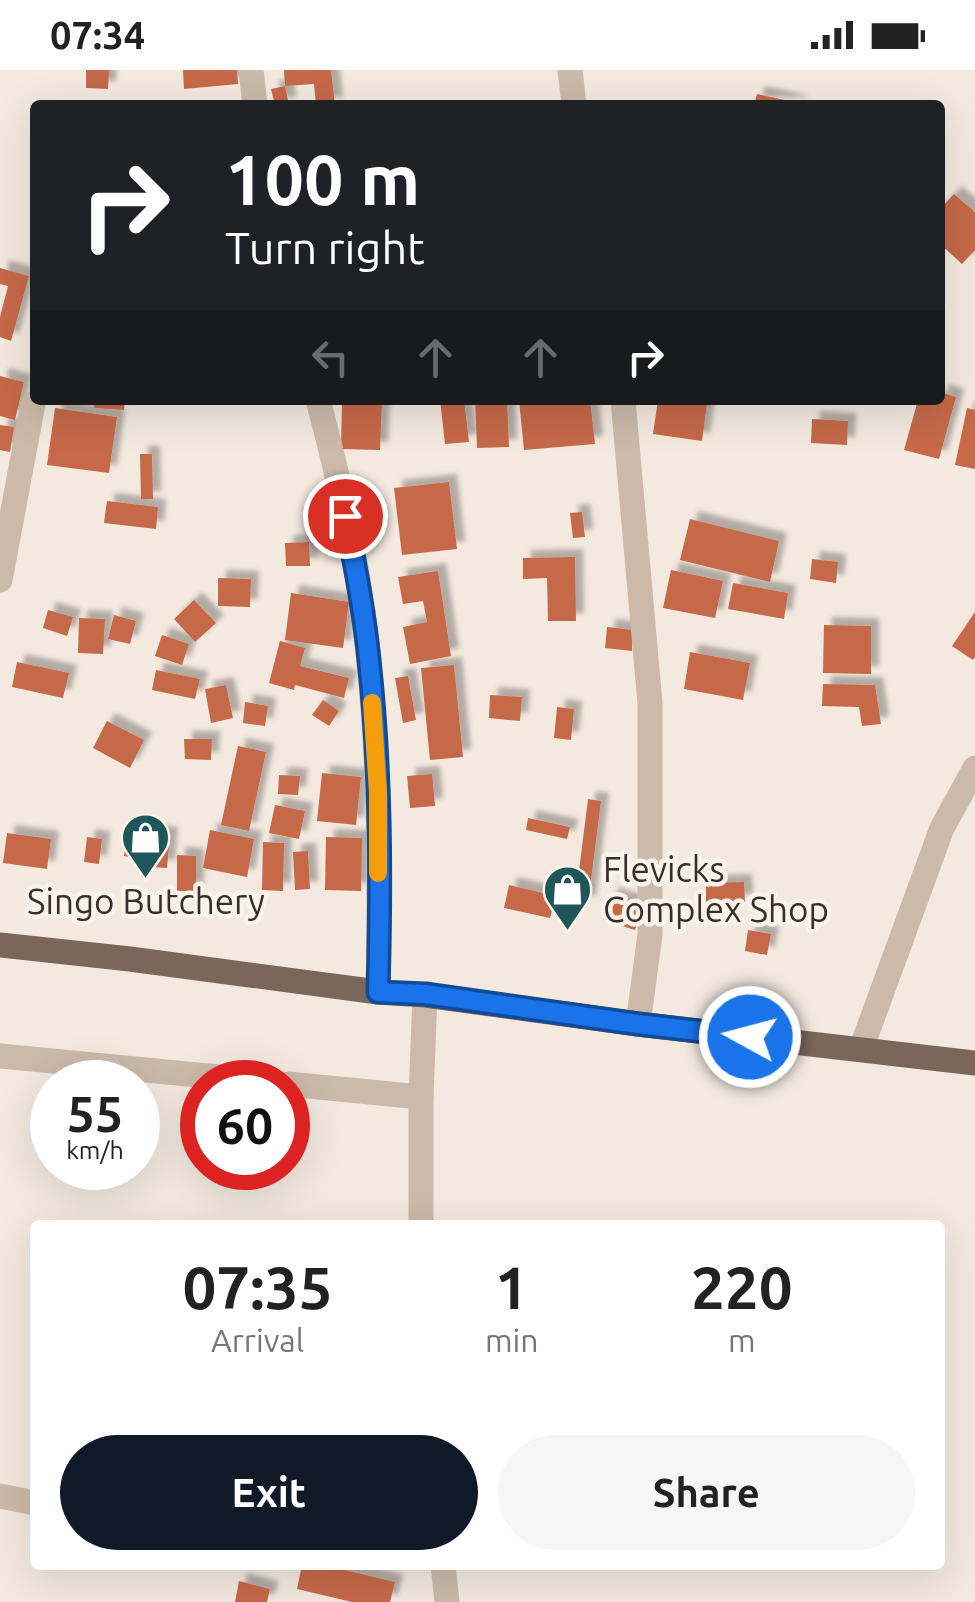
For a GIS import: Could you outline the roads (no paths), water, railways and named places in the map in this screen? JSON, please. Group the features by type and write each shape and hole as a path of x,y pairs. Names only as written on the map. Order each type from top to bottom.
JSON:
{"main road":[{"path":"0,945 975,1063"}],"street":[{"path":"251,70 255,100"},
{"path":"570,70 573,100"},
{"path":"0,580 33,405"},
{"path":"319,405 338,480 370,661 378,792 378,992"},
{"path":"623,405 650,702 650,935 638,1024"},
{"path":"861,1049 942,828 975,768"},
{"path":"421,1220 425,994"},
{"path":"0,1056 180,1073"},
{"path":"310,1086 421,1098"},
{"path":"0,1496 30,1502"},
{"path":"444,1570 447,1602"}],"place":[{"name":"Singo Butchery","path":"146,880"},
{"name":"Flevicks Complex Shop","path":"568,932"}]}
